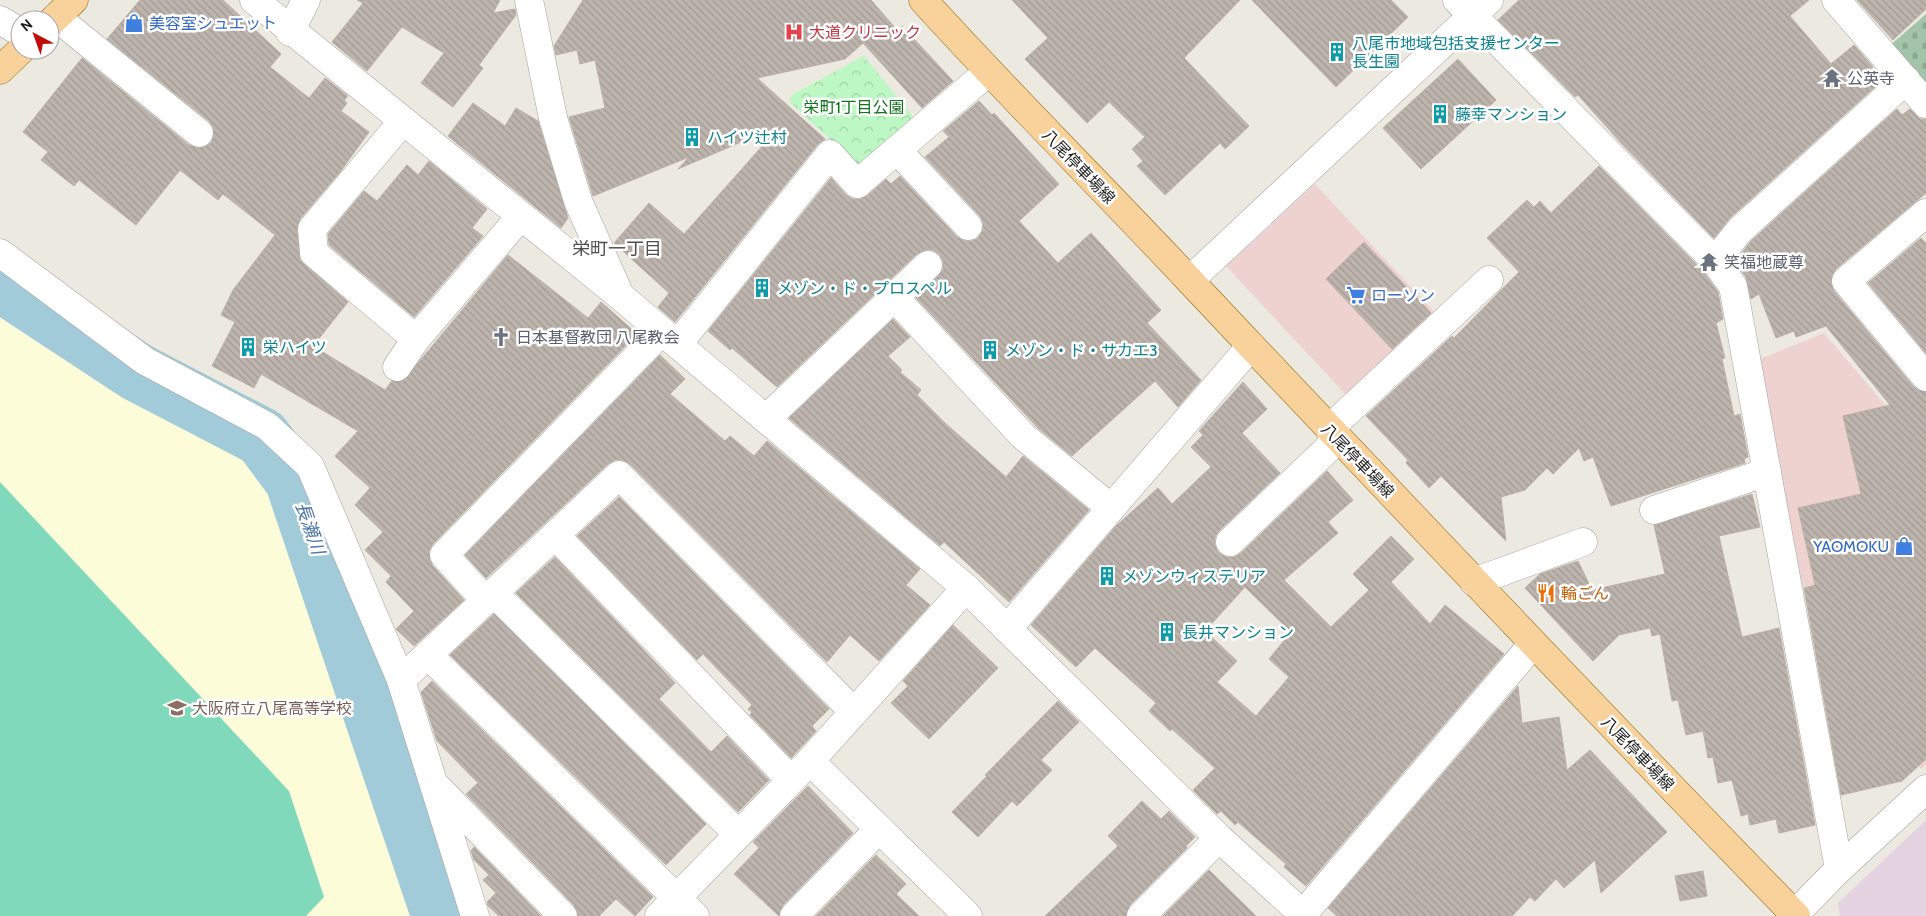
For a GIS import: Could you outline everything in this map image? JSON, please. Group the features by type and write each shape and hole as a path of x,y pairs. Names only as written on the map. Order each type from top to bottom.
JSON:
{"main road":[{"name":"八尾停車場線","path":"923,0 988,72 1190,280 1533,644 1795,915"},
{"path":"0,70 10,60"}],"street":[{"path":"254,0 290,32 619,294 966,588 1218,838 1304,915 1533,644"},
{"path":"290,32 306,0"},
{"path":"529,0 553,118 578,202 619,294"},
{"path":"1836,0 1926,104"},
{"path":"1190,280 1473,5 1715,261 1733,286 1839,868"},
{"path":"60,13 198,133"},
{"path":"738,834 444,555 670,338 830,154 857,184 988,72"},
{"path":"1715,261 1740,230 1906,80"},
{"path":"403,121 312,229 314,253 416,339"},
{"path":"897,150 968,226"},
{"path":"1925,375 1846,281 1926,213"},
{"path":"397,367 416,339 521,216"},
{"path":"0,253 145,360 267,426 310,466 401,680 475,916"},
{"path":"766,419 928,265"},
{"path":"1230,542 1334,434 1490,280"},
{"path":"894,297 1023,436 1110,508"},
{"path":"1007,629 1251,346"},
{"path":"1654,510 1767,472"},
{"path":"401,680 619,474 854,712"},
{"path":"556,535 791,780"},
{"path":"1474,582 1583,542"},
{"path":"428,655 677,910 738,834 810,761 966,588"},
{"path":"810,761 968,916"},
{"path":"435,785 563,916"},
{"path":"1795,915 1839,868 1926,789"},
{"path":"794,916 879,829"},
{"path":"1141,916 1218,838"}],"shaded area":[{"path":"1315,184 1436,314 1347,396 1226,266"},
{"name":"大阪府立八尾高等学校","path":"0,300 110,379 222,437 287,500 421,916 0,916"},
{"path":"1824,333 1926,453 1926,764 1921,769 1897,741 1874,571 1803,587 1758,360"},
{"path":"1926,820 1926,916 1840,916 1838,903"}],"green space":[{"path":"1926,14 1926,94 1887,48"},
{"name":"栄町1丁目公園","path":"864,56 915,119 858,165 789,101 793,94"},
{"path":"0,482 289,791 324,897 306,916 0,916"}],"building":[{"path":"140,0 223,0 281,54 270,67 309,98 325,78 348,96 344,100 347,103 341,111 369,132 340,172 300,219 297,230 300,260 348,302 313,346 385,390 392,381 403,381 508,255 588,318 601,302 637,334 639,332 433,544 429,551 432,565 464,600 414,646 396,629 414,611 386,582 391,576 365,550 383,532 355,505 370,488 335,456 358,431 261,374 254,388 212,366 235,322 221,315 233,290 275,235 223,194 218,200 180,170 136,225 79,180 74,186 41,160 48,152 23,132 82,58 189,145 197,148 205,147 211,143 214,135 213,127 209,121 107,39"},
{"path":"357,0 500,0 493,13 515,9 516,15 479,65 483,68 453,107 421,83 444,53 402,27 367,71 332,42 363,3"},
{"path":"583,0 871,0 897,30 902,26 953,81 922,108 863,43 845,59 757,78 825,139 818,144 675,322 658,307 669,293 614,243 649,203 684,234 781,125 678,169 689,157 593,196 569,117 605,108 595,60 580,64 577,50 556,55 554,46"},
{"path":"1012,0 1240,0 1184,58 1249,126 1225,149 1220,143 1165,195 1137,166 1143,161 1132,149 1145,137 1109,102 1087,123 1025,59 1048,38"},
{"name":"八尾市地域包括支援センター 長生園","path":"1252,0 1391,0 1408,17 1336,87"},
{"path":"1519,0 1809,0 1790,16 1831,64 1854,45 1873,67 1866,73 1876,86 1730,218 1714,238 1622,144 1578,95 1575,97 1498,20"},
{"path":"1857,0 1926,0 1926,9 1893,40"},
{"name":"藤幸マンション","path":"1458,59 1496,100 1421,169 1383,128"},
{"path":"979,101 992,115 994,113 1059,184 1019,221 1058,263 1091,233 1161,310 1147,323 1201,380 1178,407 1155,381 1072,456 1038,428 916,298 943,270 943,261 939,254 933,250 925,250 917,254 777,387 732,348 730,350 708,331 831,178 846,195 852,199 860,199 867,196 886,179 891,184 900,176 957,237 964,241 972,241 978,238 983,230 983,222 980,216 925,157 949,137 943,131"},
{"path":"473,103 505,126 516,108 538,121 568,218 561,228 448,136"},
{"path":"1897,109 1902,115 1910,109 1920,119 1926,119 1926,193 1836,269 1832,275 1831,283 1834,291 1914,387 1926,392 1926,759 1902,781 1841,795 1804,588 1815,585 1798,508 1861,494 1843,416 1890,405 1826,326 1796,337 1794,331 1776,338 1759,294 1751,299 1746,277 1735,262 1751,241"},
{"path":"429,161 487,209 472,228 483,236 414,317 329,245 328,234 364,191 377,201 407,165 418,175"},
{"path":"1599,166 1703,271 1718,292 1723,319 1716,323 1725,358 1722,359 1734,416 1740,414 1748,457 1744,459 1745,463 1611,506 1593,457 1584,461 1579,448 1553,474 1547,468 1525,490 1501,497 1506,541 1441,476 1429,488 1406,463 1408,460 1366,416 1452,336 1454,338 1519,272 1487,238 1527,200 1534,207 1540,201 1551,213"},
{"path":"1921,238 1926,243 1926,353 1868,283"},
{"path":"1364,242 1431,313 1392,349 1326,279"},
{"path":"893,319 910,337 888,356 902,370 900,372 921,390 917,395 945,423 1006,477 1023,456 1089,510 1009,602 944,542 940,546 789,418"},
{"path":"660,355 685,379 670,394 725,441 730,436 754,456 767,441 920,569 906,585 930,605 879,661 850,635 827,662 630,464 623,460 615,460 608,464 486,578 465,555"},
{"path":"1243,382 1267,409 1242,433 1280,473 1219,531 1215,537 1215,545 1218,552 1226,557 1234,557 1241,553 1327,471 1353,500 1328,522 1338,533 1284,580 1331,627 1369,590 1353,574 1391,536 1414,559 1391,582 1430,624 1445,605 1504,654 1306,886 1284,867 1286,864 1238,822 1235,825 1221,811 1217,814 1193,790 1215,768 1149,711 1156,703 1095,648 1076,667 1031,625 1116,526 1158,488 1172,504 1211,467 1191,447 1203,435 1199,431","holes":["1245,587 1291,632 1269,659 1289,677 1256,716 1217,682 1237,661 1205,631"]},
{"path":"1752,494 1760,527 1719,536 1742,637 1779,628 1815,825 1779,833 1776,819 1750,825 1748,814 1741,816 1732,780 1718,783 1713,757 1708,758 1703,731 1686,735 1678,700 1672,701 1660,634 1652,636 1650,628 1619,635 1593,661 1525,588 1540,574 1578,561 1592,590 1665,574 1654,525"},
{"path":"619,497 829,709 812,726 816,731 791,758 750,715 752,712 748,709 752,705 703,654 697,660 577,536"},
{"path":"555,557 675,683 659,699 711,752 727,736 769,780 738,812 516,593"},
{"path":"494,614 706,824 666,865 450,655"},
{"path":"953,625 998,668 929,739 891,703 908,686 903,681"},
{"path":"432,681 653,897 635,916 616,899 599,916 578,916 574,905 466,794 478,783 437,741 421,692"},
{"path":"1518,686 1522,723 1559,717 1567,770 1590,750 1667,832 1601,893 1595,860 1564,888 1556,879 1535,901 1530,897 1512,916 1337,916 1328,908"},
{"path":"1058,701 1079,722 1041,760 1052,770 1017,806 1012,801 978,837 952,812 987,776 985,775"},
{"path":"808,786 853,833 783,905 779,916 734,874 759,848 753,842"},
{"path":"1142,801 1161,819 1169,811 1195,837 1186,846 1187,848 1130,905 1126,916 1045,916 1118,846 1108,836"},
{"path":"474,847 541,916 499,916 488,906 487,902 496,893 483,880 489,875 474,860 471,851"},
{"path":"876,855 906,884 896,894 919,916 816,916"},
{"path":"1209,870 1256,916 1163,916"},
{"path":"1703,871 1707,896 1680,901 1675,876"}],"waterway":[{"name":"長瀬川","path":"0,282 137,372 262,437 294,480 441,916"}],"place":[{"name":"美容室シュエット","path":"134,23"},
{"name":"大道クリニック","path":"794,32"},
{"name":"八尾市地域包括支援センター 長生園","path":"1337,52"},
{"name":"公英寺","path":"1832,78"},
{"name":"藤幸マンション","path":"1440,114"},
{"name":"ハイツ辻村","path":"692,137"},
{"name":"笑福地蔵尊","path":"1709,262"},
{"name":"メゾン・ド・プロスペル","path":"762,288"},
{"name":"ローソン","path":"1356,295"},
{"name":"日本基督教団 八尾教会","path":"501,337"},
{"name":"栄ハイツ","path":"248,347"},
{"name":"メゾン・ド・サカエ3","path":"990,350"},
{"name":"YAOMOKU","path":"1904,546"},
{"name":"メゾンウィステリア","path":"1107,576"},
{"name":"輪ごん","path":"1546,593"},
{"name":"長井マンション","path":"1167,632"},
{"name":"大阪府立八尾高等学校","path":"177,708"}],"district":[{"name":"栄町一丁目","path":"617,249"}]}
